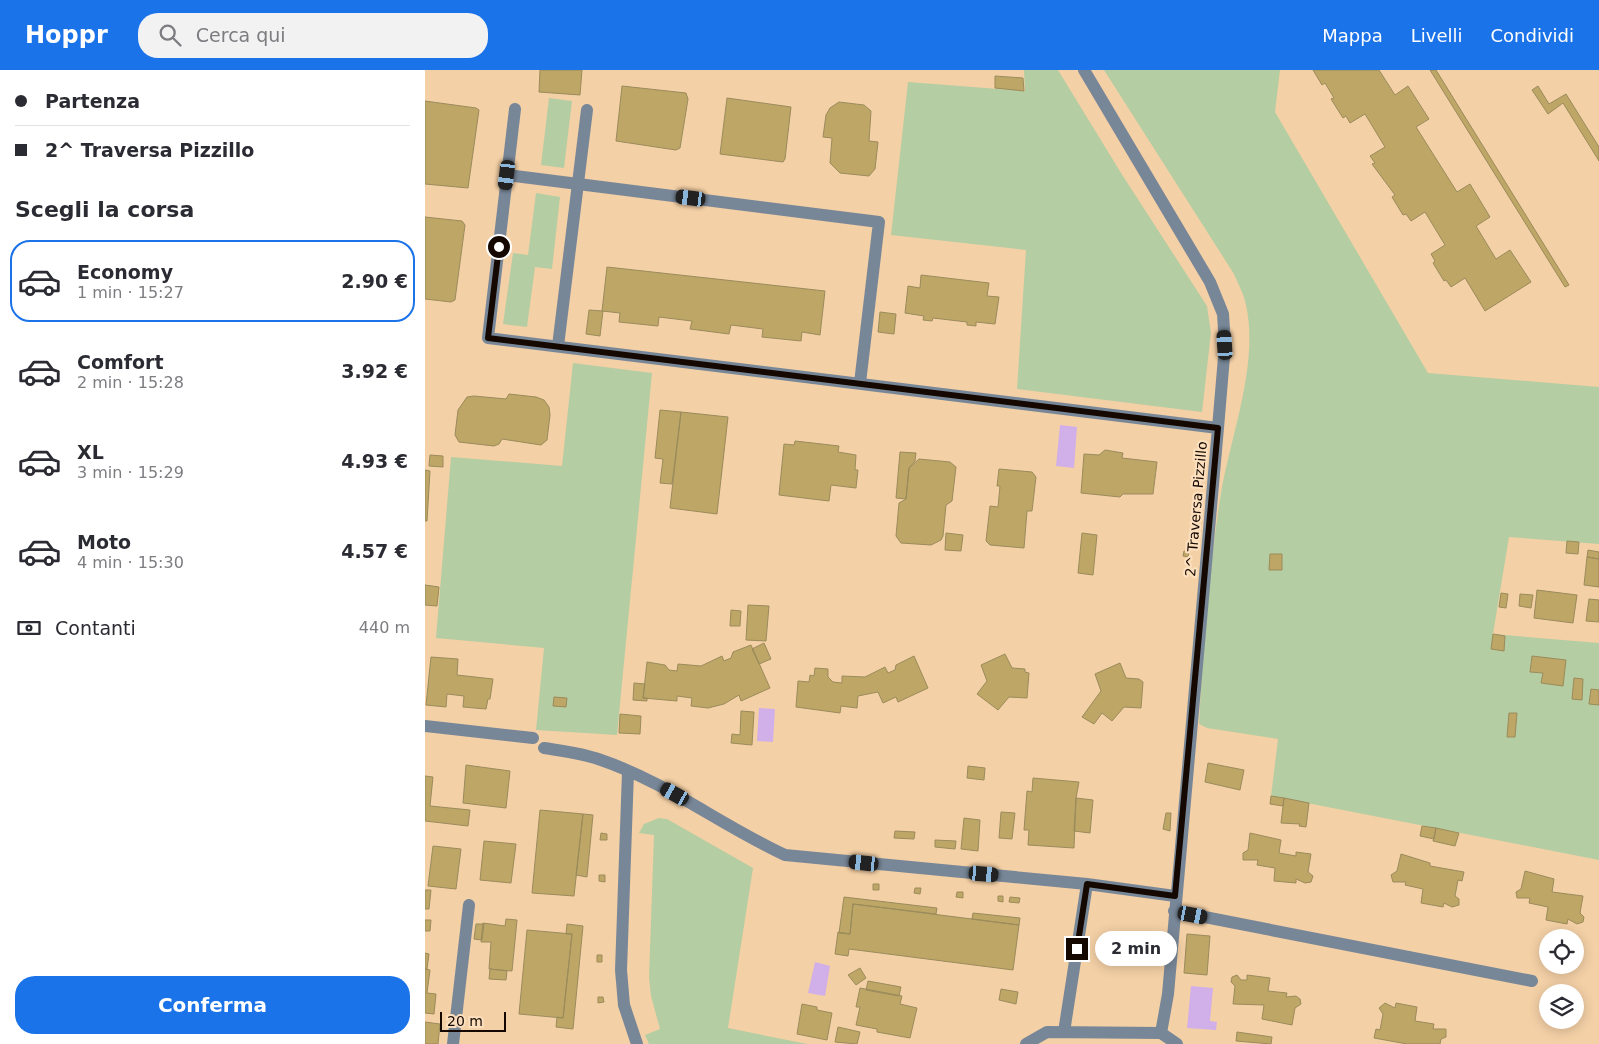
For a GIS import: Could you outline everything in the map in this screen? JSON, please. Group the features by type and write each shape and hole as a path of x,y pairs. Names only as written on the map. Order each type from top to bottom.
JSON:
{"street":[{"name":"2^ Traversa Pizzillo","path":"1085,70 1210,282 1223,314 1225,345 1218,428 1175,896 1168,994 1161,1032"},
{"path":"515,109 488,338 1218,428"},
{"path":"559,346 587,110"},
{"path":"507,175 879,222 860,383"},
{"path":"425,726 533,738"},
{"path":"544,748 592,757 662,787 749,839 785,855 1087,884 1175,896"},
{"path":"628,772 621,970 624,1005 637,1044"},
{"path":"1064,1032 1087,884"},
{"path":"453,1044 469,905"},
{"path":"1174,911 1532,981"},
{"path":"1026,1044 1047,1032 1161,1032 1177,1044"}],"green space":[{"path":"1024,70 1058,70 1121,173 1207,306 1211,333 1202,412 1017,389 1026,250 891,235 908,82 1025,91"},
{"path":"1104,70 1280,70 1275,112 1428,373 1599,387 1599,544 1509,537 1493,634 1599,643 1599,860 1271,796 1278,739 1207,728 1199,724 1202,666 1213,550 1221,493 1242,399 1249,351 1246,305 1234,274"},
{"path":"549,98 572,101 564,168 541,165"},
{"path":"536,193 560,197 552,269 535,267 527,327 503,324 513,253 528,255"},
{"path":"573,363 652,373 617,735 536,730 544,648 436,638 451,457 562,466"},
{"path":"659,818 667,819 753,868 728,1028 807,1044 649,1044 645,1035 660,1029 651,996 649,977 654,835 639,833 644,824"}],"shaded area":[{"path":"1060,425 1077,427 1074,468 1056,466"},
{"path":"759,708 775,709 773,742 757,741"},
{"path":"815,962 830,966 825,996 808,993"},
{"path":"1191,986 1213,988 1210,1021 1217,1022 1216,1030 1187,1028"}],"building":[{"path":"540,70 582,70 580,95 539,92"},
{"path":"1313,70 1379,70 1395,95 1408,86 1429,119 1416,127 1457,192 1470,184 1490,217 1476,226 1496,259 1510,250 1531,282 1485,311 1465,278 1451,287 1446,280 1444,281 1433,263 1435,261 1431,254 1445,245 1425,212 1411,221 1406,214 1403,215 1392,197 1395,195 1372,164 1375,163 1370,156 1385,147 1365,114 1350,123 1346,116 1343,118 1331,99 1334,98 1325,83 1322,85"},
{"path":"1430,70 1436,70 1569,285 1565,287"},
{"path":"995,76 1023,78 1024,91 995,88"},
{"path":"622,86 686,93 688,99 680,148 676,150 616,141"},
{"path":"1538,86 1549,104 1566,94 1599,147 1599,161 1563,103 1548,114 1532,90"},
{"path":"727,98 791,107 785,159 783,162 720,154"},
{"path":"425,101 479,110 468,188 425,184"},
{"path":"839,102 864,105 871,111 869,141 878,142 875,169 869,176 840,173 830,163 832,138 823,137 826,115 830,108"},
{"path":"425,217 462,221 465,225 455,300 451,302 425,299"},
{"path":"607,267 825,291 820,335 802,332 801,341 762,337 763,329 731,325 729,334 690,329 692,321 659,317 658,326 619,322 620,313 602,311"},
{"path":"921,275 989,283 987,296 999,297 995,324 976,322 976,326 967,325 967,322 933,318 932,321 923,320 924,316 905,313 908,286 920,288"},
{"path":"589,310 603,311 600,336 586,334"},
{"path":"880,312 896,314 894,334 878,332"},
{"path":"509,394 536,397 544,400 549,407 550,415 547,440 541,445 502,439 499,444 494,446 459,442 455,435 458,410 467,397 506,399"},
{"path":"660,410 681,412 672,484 660,483 663,459 655,458"},
{"path":"681,412 728,417 717,514 670,508"},
{"path":"795,441 839,446 838,452 856,455 855,470 858,470 856,488 831,485 829,501 779,495 784,444 794,445"},
{"path":"1105,450 1123,453 1122,458 1157,462 1153,494 1123,494 1120,497 1081,493 1084,454 1099,455"},
{"path":"900,452 916,453 915,461 909,468 906,499 896,498"},
{"path":"430,455 443,456 443,467 429,466"},
{"path":"919,459 950,462 956,467 952,501 946,505 943,536 941,540 931,545 901,543 896,536 899,503 906,499 909,468"},
{"path":"999,469 1032,472 1036,477 1032,511 1027,511 1024,548 990,545 986,541 990,506 998,507 1000,486 997,486"},
{"path":"425,470 430,471 427,521 425,521"},
{"path":"946,533 963,535 961,551 945,550"},
{"path":"1082,533 1097,535 1093,575 1078,573"},
{"path":"1567,541 1579,542 1578,554 1566,553"},
{"path":"1588,550 1599,552 1599,559 1587,557"},
{"path":"1184,551 1189,551 1188,557 1183,556"},
{"path":"1270,554 1282,554 1282,570 1269,570"},
{"path":"1587,557 1599,559 1599,587 1584,585"},
{"path":"425,585 439,587 437,606 425,605"},
{"path":"1537,590 1577,595 1573,623 1534,618"},
{"path":"1501,593 1508,594 1506,608 1499,607"},
{"path":"1520,594 1533,595 1531,608 1519,606"},
{"path":"1589,599 1599,600 1599,622 1586,621"},
{"path":"748,605 769,606 766,641 746,640"},
{"path":"731,610 741,611 740,626 730,626"},
{"path":"1493,634 1505,636 1504,651 1491,649"},
{"path":"764,643 771,659 759,664 752,649"},
{"path":"751,645 770,688 741,701 739,695 724,704 708,708 691,706 692,698 677,696 677,701 643,698 647,662 665,665 669,670 677,671 678,664 701,666 722,656 724,661 731,658 733,652"},
{"path":"1005,654 1012,668 1025,669 1025,672 1029,673 1027,698 1009,697 998,710 977,694 987,681 981,665"},
{"path":"914,656 928,688 898,702 896,697 883,703 878,692 858,696 857,708 841,706 840,713 796,707 798,681 809,682 810,675 814,676 815,668 828,669 828,677 833,682 842,683 842,676 865,677 885,667 888,673 895,670 896,665"},
{"path":"1532,656 1566,660 1563,686 1541,683 1543,673 1530,672"},
{"path":"431,657 458,659 457,675 493,679 490,699 488,699 486,709 463,707 464,696 447,694 446,707 426,705"},
{"path":"1120,663 1126,678 1139,679 1143,682 1141,708 1124,707 1112,721 1102,713 1094,724 1082,717 1101,691 1095,674"},
{"path":"1574,678 1583,679 1582,700 1572,699"},
{"path":"634,683 645,684 643,698 647,698 647,701 633,700"},
{"path":"1591,689 1599,690 1599,705 1589,704"},
{"path":"554,697 567,698 566,707 553,706"},
{"path":"741,711 754,712 752,745 731,743 732,734 740,735"},
{"path":"1509,713 1517,713 1515,737 1507,737"},
{"path":"620,714 641,716 640,734 619,733"},
{"path":"1208,763 1244,770 1240,790 1205,782"},
{"path":"466,765 510,771 506,808 463,803"},
{"path":"968,766 985,768 984,780 967,778"},
{"path":"425,776 433,777 430,806 470,810 468,826 425,821"},
{"path":"1033,778 1079,782 1076,798 1074,848 1028,845 1029,830 1024,830 1027,791 1032,792"},
{"path":"1271,796 1284,798 1283,806 1270,804"},
{"path":"1076,798 1093,800 1090,833 1074,831"},
{"path":"1284,798 1309,803 1306,827 1299,826 1300,824 1281,823"},
{"path":"540,810 583,814 574,896 532,893"},
{"path":"1001,812 1015,813 1012,839 999,838"},
{"path":"1166,813 1171,813 1170,831 1163,829"},
{"path":"583,814 593,815 587,877 576,875"},
{"path":"964,818 980,820 978,851 961,849"},
{"path":"1422,826 1436,828 1434,839 1420,836"},
{"path":"1436,828 1459,833 1455,846 1433,841"},
{"path":"895,831 915,832 914,839 894,838"},
{"path":"601,833 607,834 607,840 600,840"},
{"path":"1250,833 1281,840 1279,853 1296,856 1296,852 1311,854 1308,872 1313,876 1311,882 1305,883 1296,879 1296,883 1274,881 1275,868 1257,865 1258,860 1243,860 1243,853 1248,850"},
{"path":"935,840 956,841 955,849 935,847"},
{"path":"484,841 516,844 511,883 480,880"},
{"path":"433,846 461,849 456,889 428,886"},
{"path":"1401,854 1430,863 1430,866 1464,872 1462,881 1458,880 1455,896 1459,899 1459,905 1452,907 1444,903 1443,907 1421,903 1423,889 1405,885 1406,882 1393,882 1391,875 1397,871"},
{"path":"1525,871 1554,879 1552,892 1583,896 1580,913 1584,917 1583,922 1577,924 1568,919 1567,924 1546,920 1548,907 1529,903 1530,898 1517,898 1516,892 1521,889"},
{"path":"599,875 605,875 605,882 599,881"},
{"path":"873,884 879,884 879,890 873,890"},
{"path":"915,888 921,888 920,894 914,893"},
{"path":"425,890 431,890 429,909 425,909"},
{"path":"957,892 963,892 963,898 956,897"},
{"path":"998,896 1003,896 1003,902 998,901"},
{"path":"844,897 937,908 936,914 853,904 850,934 839,933"},
{"path":"1010,897 1020,898 1019,903 1009,902"},
{"path":"853,904 1019,925 1013,970 849,949 848,956 835,954 838,932 850,934"},
{"path":"973,913 1020,918 1019,925 972,919"},
{"path":"506,919 517,920 512,971 489,969 491,942 481,942 483,923 505,926"},
{"path":"425,920 431,920 430,931 425,931"},
{"path":"476,924 484,924 482,940 474,939"},
{"path":"567,924 583,926 573,1029 556,1027 557,1017 563,1018 572,934 566,934"},
{"path":"527,930 572,934 563,1018 519,1014"},
{"path":"1187,934 1210,936 1207,975 1184,973"},
{"path":"425,953 429,954 427,969 425,969"},
{"path":"597,955 602,955 602,962 597,962"},
{"path":"860,968 866,978 856,985 848,975"},
{"path":"425,969 430,970 427,993 436,994 434,1014 425,1013"},
{"path":"490,969 507,971 506,980 489,979"},
{"path":"1237,975 1241,980 1247,980 1247,975 1270,978 1268,991 1287,993 1286,997 1296,996 1300,999 1301,1004 1295,1008 1292,1025 1262,1019 1264,1005 1233,1004 1235,986 1231,982 1232,977"},
{"path":"868,981 901,987 899,996 866,990"},
{"path":"860,988 902,996 900,1004 917,1008 910,1038 877,1032 877,1029 856,1025 860,1007 856,1007"},
{"path":"1001,989 1018,992 1016,1004 999,1000"},
{"path":"598,997 603,997 604,1002 598,1003"},
{"path":"1385,1003 1395,1008 1396,1003 1417,1007 1415,1021 1434,1024 1433,1029 1446,1029 1446,1037 1441,1039 1440,1044 1407,1044 1374,1038 1376,1029 1380,1030 1383,1014 1379,1008"},
{"path":"802,1004 832,1013 827,1040 797,1034"},
{"path":"425,1022 440,1024 438,1044 425,1044"},
{"path":"838,1027 860,1032 857,1044 835,1042"},
{"path":"1237,1032 1272,1037 1271,1044 1236,1041"}],"route":[{"path":"499,247 488,338 1218,428 1175,896 1087,884 1077,949"}]}
